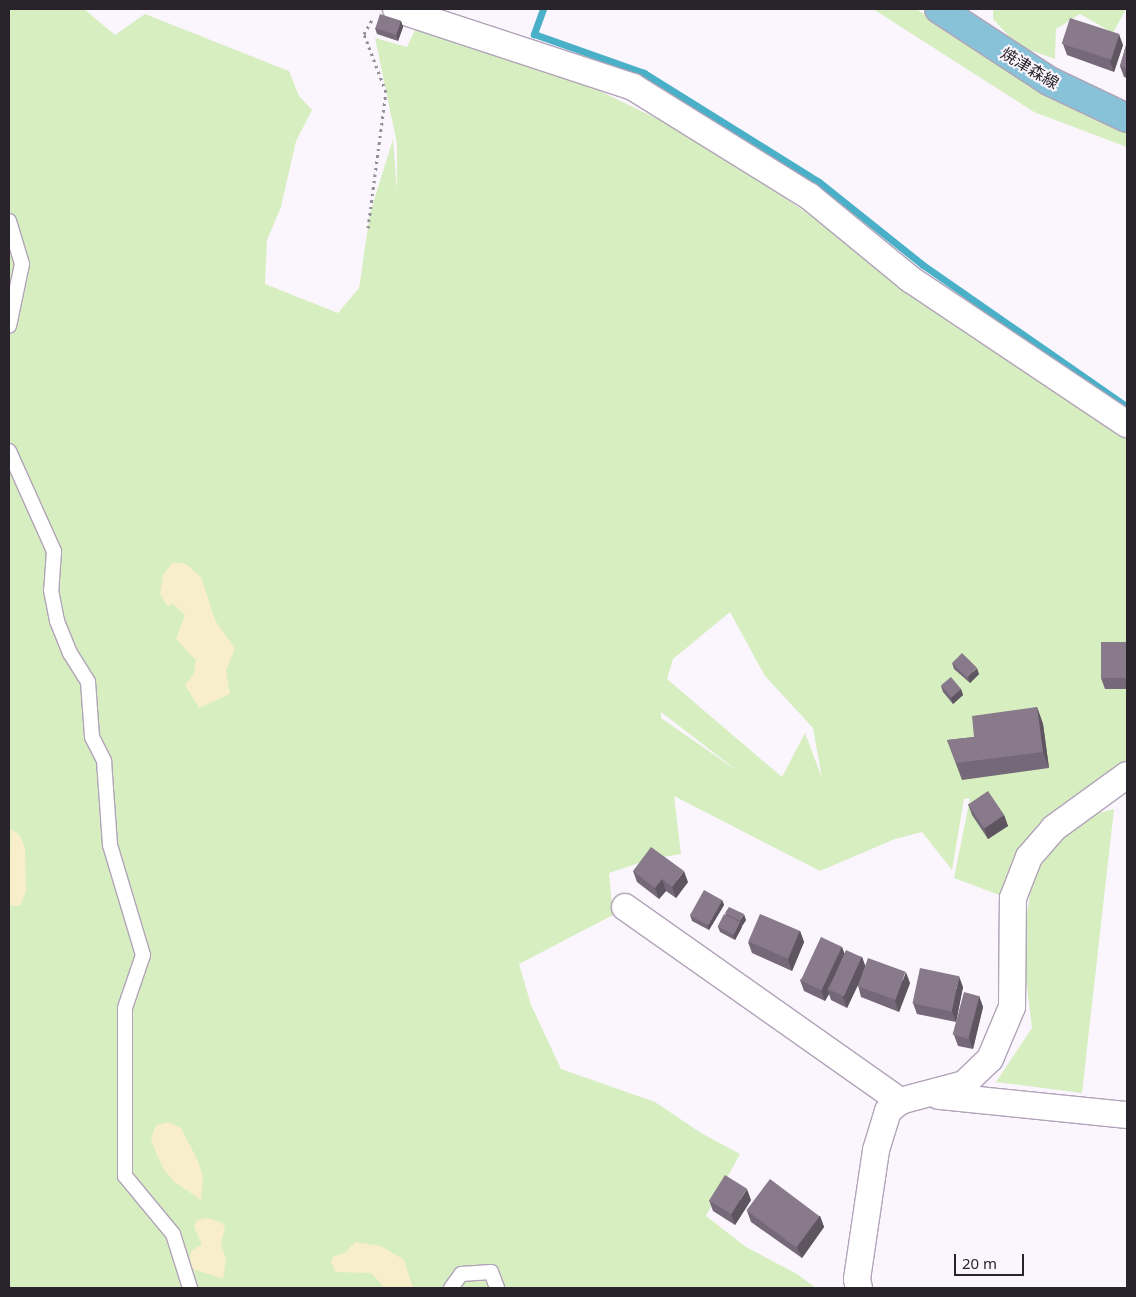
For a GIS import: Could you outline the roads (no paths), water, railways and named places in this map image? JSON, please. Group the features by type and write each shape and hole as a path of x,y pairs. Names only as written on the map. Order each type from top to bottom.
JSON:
{"main road":[{"name":"焼津森線","path":"939,9 1049,81 1127,118"}],"street":[{"path":"396,9 634,88 809,196 910,279 1127,424"},
{"path":"859,1288 857,1279 876,1150 888,1111 900,1101 964,1084 990,1059 1004,1033 1012,1007 1013,898 1029,856 1054,828 1127,775"},
{"path":"625,907 900,1101"},
{"path":"925,1094 1127,1115"}],"lane":[{"path":"9,221 22,264 9,326"},
{"path":"9,451 54,551 51,590 57,621 70,653 88,682 92,737 104,761 110,845 143,955 125,1008 126,1176 173,1234 190,1288"},
{"path":"451,1288 461,1274 490,1272 497,1288"}],"waterway":[{"path":"543,9 534,34 644,73 819,182 923,265 1127,407"}]}
